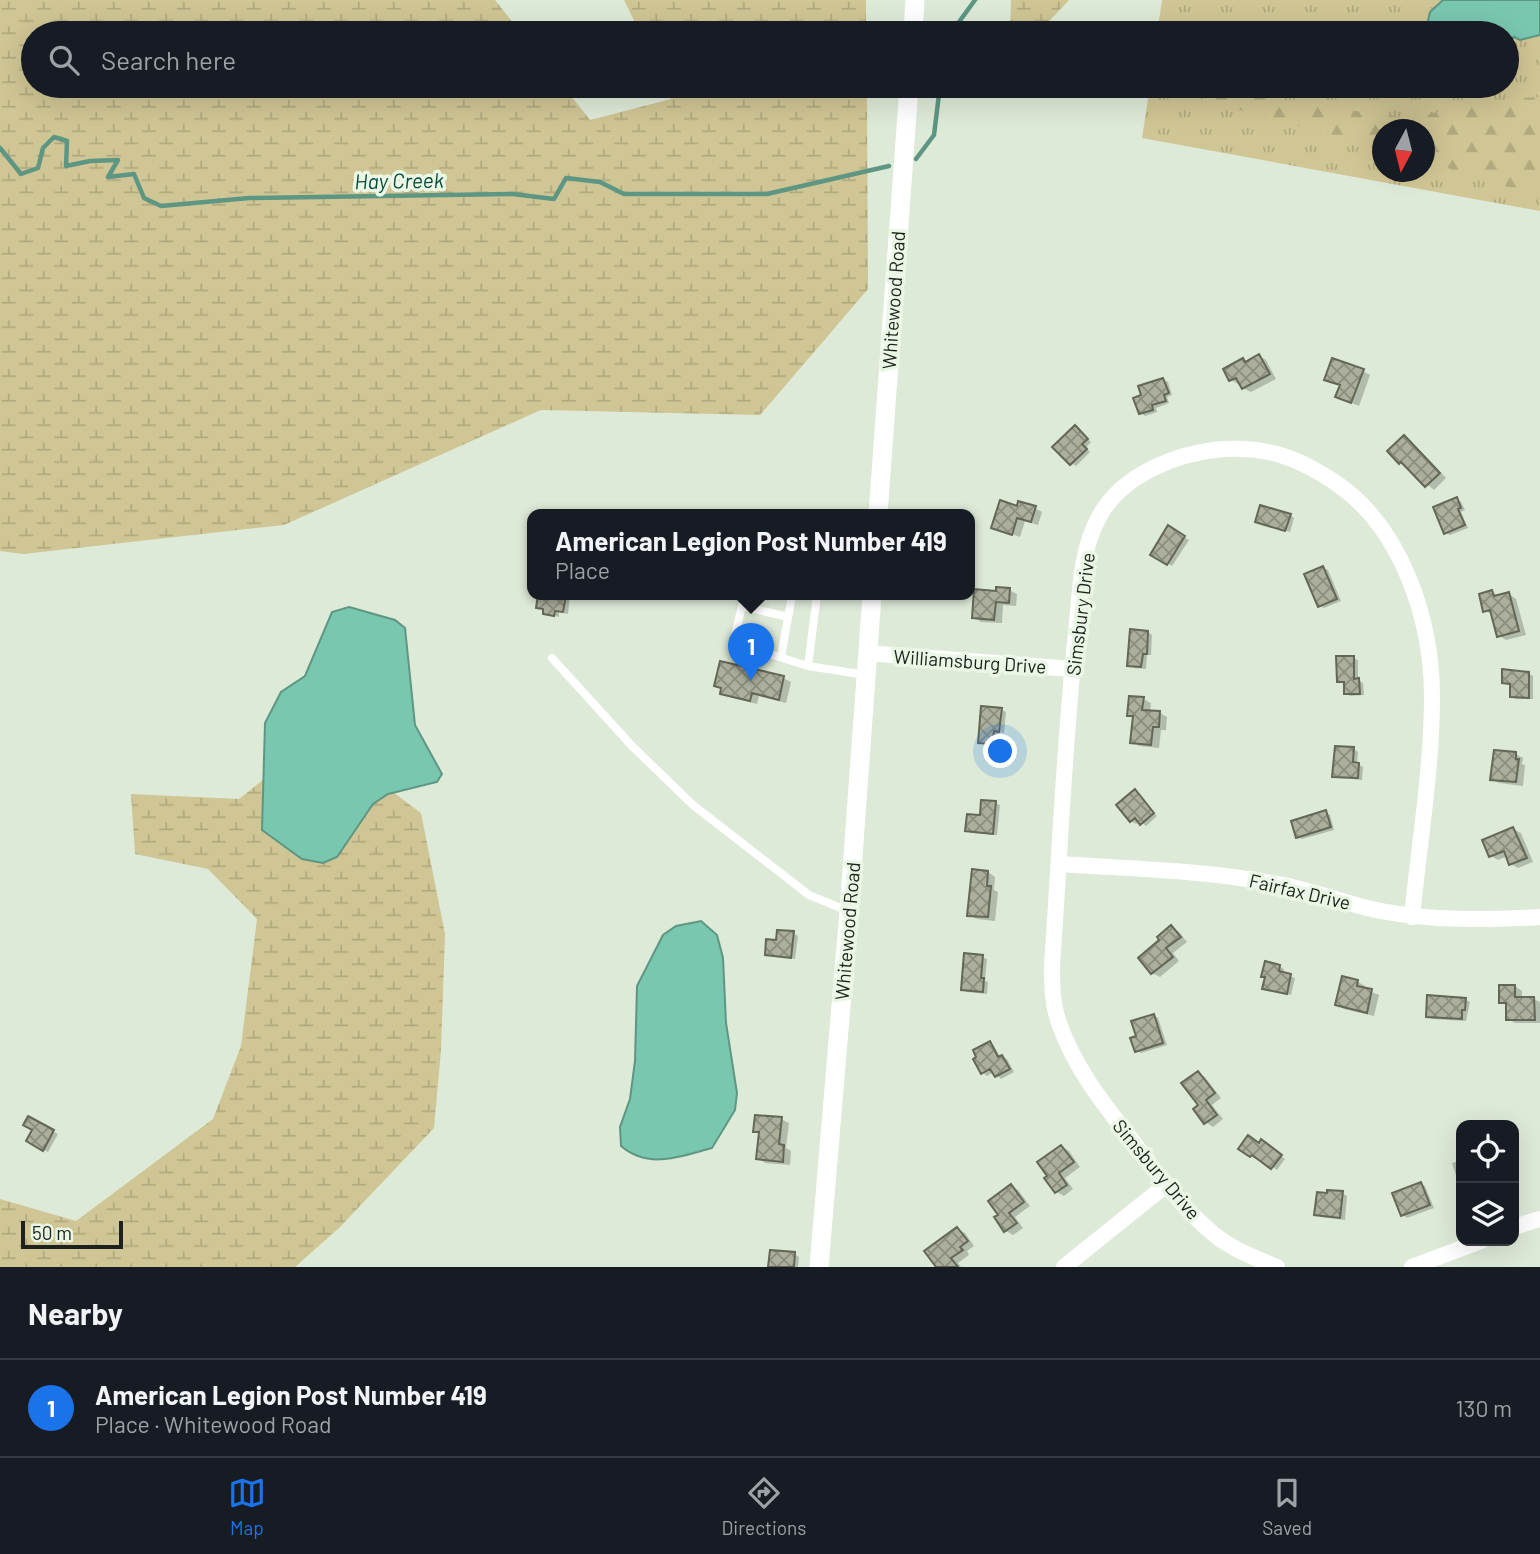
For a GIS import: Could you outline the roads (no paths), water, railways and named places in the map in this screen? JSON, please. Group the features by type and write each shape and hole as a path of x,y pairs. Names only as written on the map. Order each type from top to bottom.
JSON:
{"street":[{"path":"914,21 915,0"},
{"name":"Whitewood Road","path":"877,509 908,98"},
{"name":"Simsbury Drive","path":"1277,1267 1241,1252 1218,1237 1190,1213 1166,1185 1088,1083 1058,1022 1052,993 1072,669 1082,576 1098,517 1112,498 1135,478 1192,454 1222,449 1256,448 1290,457 1318,471 1350,493 1371,515 1396,550 1422,622 1432,695 1430,745 1412,916"},
{"name":"Whitewood Road","path":"819,1267 872,600"},
{"name":"Williamsburg Drive","path":"867,653 1072,669"},
{"name":"Fairfax Drive","path":"1060,864 1222,874 1307,890 1377,910 1412,916 1495,920 1540,917"},
{"path":"1064,1267 1166,1185"},
{"path":"1519,1225 1540,1219"},
{"path":"1412,1267 1468,1246"}],"lane":[{"path":"781,657 791,600"},
{"path":"808,666 816,600"},
{"path":"788,617 742,606 735,635 744,646 808,666 866,675"},
{"path":"552,658 632,746 693,805 809,895 849,911"}],"water":[{"path":"1443,0 1540,0 1540,35 1519,40 1519,21 1428,21 1430,12"},
{"path":"349,607 395,620 405,628 415,725 442,774 437,782 388,794 373,804 337,857 323,863 302,859 262,830 265,723 281,692 305,676 332,612"},
{"path":"701,921 717,935 723,958 726,1023 737,1093 735,1110 712,1148 665,1159 643,1158 621,1146 620,1127 630,1099 635,1061 637,986 663,935 676,926"}],"waterway":[{"name":"Hay Creek","path":"960,21 975,0"},
{"name":"Hay Creek","path":"916,159 934,135 939,98"},
{"name":"Hay Creek","path":"0,148 21,174 38,168 43,148 54,137 67,141 66,166 90,161 118,160 108,177 134,174 144,198 161,206 249,198 513,194 554,199 566,178 600,182 624,194 767,194 889,166"}],"place":[{"name":"American Legion Post Number 419","path":"751,681"}]}
